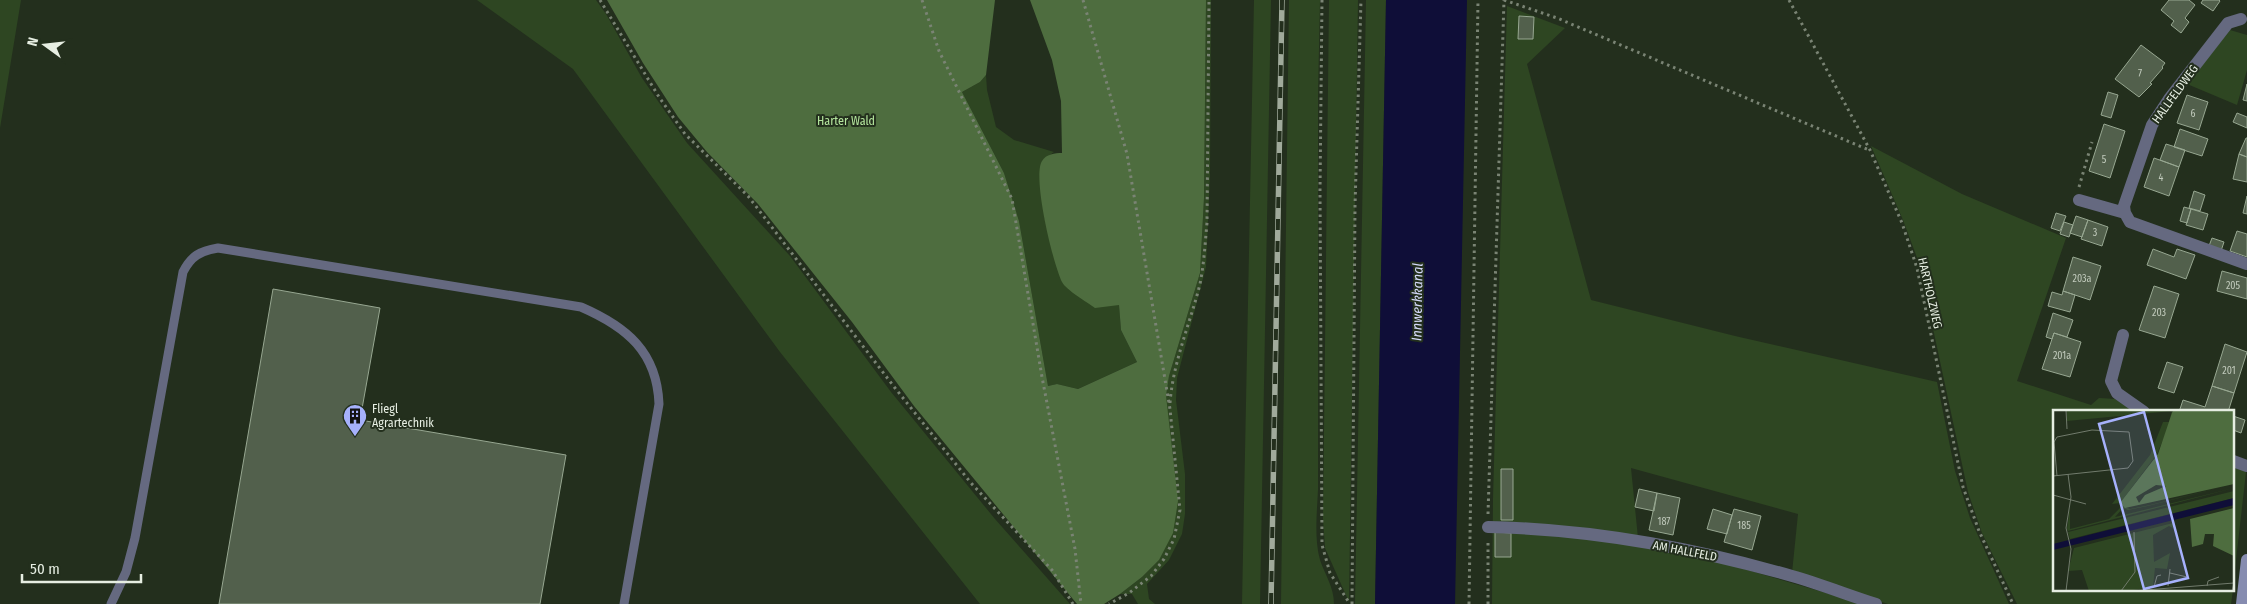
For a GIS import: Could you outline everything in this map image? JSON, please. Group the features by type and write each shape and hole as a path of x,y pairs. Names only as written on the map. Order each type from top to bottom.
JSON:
{"street":[{"name":"HALLFELDWEG","path":"2125,213 2124,206 2152,125 2169,99 2228,23 2240,19"},
{"path":"2079,200 2125,213 2130,222 2247,264"},
{"path":"2123,335 2110,381 2117,393 2141,410"},
{"path":"2234,461 2247,466"},
{"name":"AM HALLFELD","path":"1488,527 1572,532 1711,556 1793,576 1876,604"},
{"path":"2242,604 2247,560"}],"lane":[{"path":"111,604 126,572 136,538 182,272 195,255 218,248 581,307 601,316 634,341 649,359 658,384 659,404 624,604"}],"path":[{"path":"600,0 659,97 686,134 748,196 971,483 1052,570 1073,604"},
{"path":"922,0 939,51 1012,198 1042,377 1075,549 1081,604"},
{"path":"1083,0 1127,154 1170,409 1180,510 1174,539 1164,559 1151,576 1109,604"},
{"path":"1170,409 1172,378 1200,283 1204,260 1207,223 1209,0"},
{"path":"1322,0 1320,201 1322,545 1330,574 1351,604"},
{"path":"1351,604 1355,206 1361,0"},
{"path":"1468,604 1478,0"},
{"path":"1488,604 1488,527 1504,0 1558,18 1870,150"},
{"name":"HARTHOLZWEG","path":"1790,0 1870,150 1902,223 1917,268 1963,487 1979,531 2013,604"},
{"path":"2079,200 2079,188 2092,142"}],"green space":[{"path":"0,0 21,0 0,128"},
{"path":"477,0 596,0 606,14 642,78 687,143 790,256 891,392 995,519 1070,604 980,604 780,352 573,69"},
{"name":"Harter Wald","path":"607,0 995,0 986,75 980,82 962,92 1004,173 1019,221 1048,386 1057,384 1078,389 1137,362 1121,330 1119,305 1095,308 1068,289 1062,282 1058,272 1045,221 1040,170 1042,161 1048,155 1062,153 1061,101 1052,60 1030,0 1206,0 1204,198 1200,273 1169,376 1166,396 1178,501 1173,533 1159,560 1142,577 1104,604 1077,604 914,406 852,322 758,204 707,152 678,117 643,63"},
{"path":"1206,0 1211,0 1210,174 1206,267 1177,378 1176,400 1185,474 1185,514 1182,534 1169,560 1147,584 1149,599 1155,604 1138,604 1132,594 1120,594 1142,577 1159,560 1166,396 1169,376 1200,273 1204,198"},
{"path":"1254,0 1271,0 1260,604 1242,604"},
{"path":"1289,0 1320,0 1318,97 1318,490 1316,534 1320,560 1331,587 1334,604 1281,604"},
{"path":"1329,0 1358,0 1349,602 1325,548 1323,519"},
{"path":"1366,0 1386,0 1375,604 1355,604"},
{"path":"1507,6 1565,28 1527,64 1591,300 1735,336 1937,382 1955,471 1970,518 2009,604 1888,604 1792,573 1798,514 1631,468 1638,538 1864,604 1492,604 1493,499"},
{"path":"2230,30 2247,35 2247,70 2237,105 2187,84"},
{"path":"986,75 987,90 996,127 1014,140 1054,152 1042,161 1044,216 1063,283 1119,304 1121,330 1137,362 1078,389 1057,384 1048,386 1019,221 1004,173 962,92 980,82"},
{"path":"1871,146 1962,194 2066,238 2017,381 2091,405 2099,398 2115,399 2132,410 2053,410 2053,592 2233,592 2231,604 2017,604 1982,533 1968,492 1919,263 1903,220"},
{"path":"2234,466 2246,472 2234,578"}],"water":[{"name":"Innwerkkanal","path":"1386,0 1467,0 1455,604 1375,604"}],"building":[{"path":"2169,0 2189,0 2195,5 2185,18 2189,22 2181,33 2171,25 2174,21 2161,10"},
{"path":"2203,0 2220,1 2213,11 2201,3"},
{"path":"1519,16 1534,17 1533,39 1518,39"},
{"path":"2141,45 2165,63 2150,83 2152,84 2139,97 2115,79"},
{"path":"2247,84 2247,101 2243,100"},
{"path":"2108,92 2118,95 2111,118 2101,115"},
{"path":"2187,95 2208,102 2199,130 2177,123"},
{"path":"2237,113 2247,117 2247,128 2233,122"},
{"path":"2104,124 2125,131 2110,178 2089,171"},
{"path":"2180,129 2208,139 2202,156 2174,147"},
{"path":"2247,138 2247,157 2239,154"},
{"path":"2166,144 2185,150 2179,167 2160,160"},
{"path":"2239,154 2247,157 2247,182 2233,179"},
{"path":"2154,158 2179,167 2169,196 2144,187"},
{"path":"2194,191 2205,195 2200,211 2189,208"},
{"path":"2247,196 2247,214 2243,213"},
{"path":"2184,207 2191,209 2187,223 2180,221"},
{"path":"2191,209 2208,214 2203,230 2186,225"},
{"path":"2056,213 2066,216 2060,231 2051,228"},
{"path":"2076,216 2088,220 2082,237 2070,233"},
{"path":"2088,220 2108,227 2102,246 2081,239"},
{"path":"2064,222 2073,225 2069,237 2060,234"},
{"path":"2237,231 2247,234 2247,257 2230,251"},
{"path":"2212,238 2224,242 2221,251 2209,246"},
{"path":"2153,249 2174,257 2177,249 2195,255 2186,279 2147,265"},
{"path":"2073,257 2101,266 2090,300 2063,291"},
{"path":"2222,271 2247,278 2247,299 2217,291"},
{"path":"2154,286 2179,294 2165,338 2139,330"},
{"name":"Fliegl Agrartechnik","path":"273,289 380,308 360,420 566,455 540,604 219,604"},
{"path":"2063,291 2075,295 2070,312 2048,306 2052,292 2062,295"},
{"path":"2053,313 2073,320 2067,337 2054,333 2052,339 2046,337"},
{"path":"2054,333 2081,342 2070,377 2042,369"},
{"path":"2225,344 2247,352 2234,393 2212,386"},
{"path":"2167,362 2183,367 2174,393 2158,388"},
{"path":"2212,386 2234,393 2229,410 2180,410 2183,400 2205,407"},
{"path":"2234,416 2245,420 2241,433 2234,430"},
{"path":"1501,469 1513,469 1513,520 1501,520"},
{"path":"1639,489 1657,493 1654,511 1635,507"},
{"path":"1657,493 1680,498 1673,535 1649,530"},
{"path":"1713,509 1732,515 1727,534 1707,529"},
{"path":"1734,509 1761,516 1752,550 1724,542"},
{"path":"1495,532 1511,533 1511,557 1495,557"}],"railway":[{"path":"1271,604 1282,0"}],"place":[{"name":"Fliegl Agrartechnik","path":"355,437"}]}
